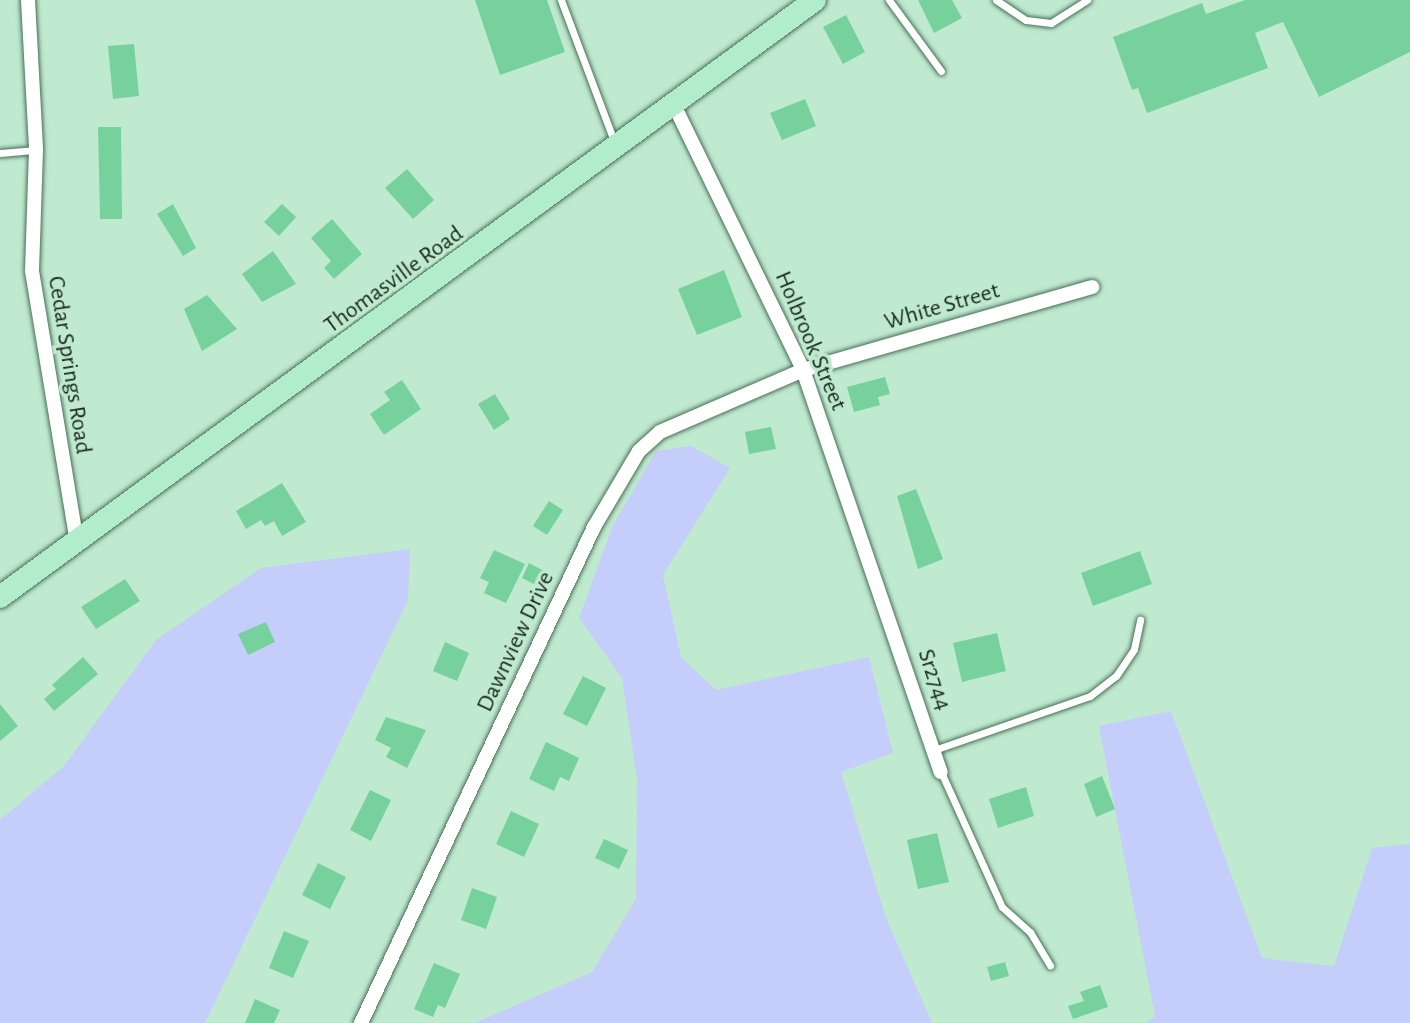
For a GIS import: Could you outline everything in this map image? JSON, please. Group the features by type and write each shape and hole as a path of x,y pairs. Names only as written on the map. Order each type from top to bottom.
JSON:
{"main road":[{"name":"Thomasville Road","path":"0,597 618,149 815,0"}],"street":[{"name":"Cedar Springs Road","path":"28,0 36,150 32,271 77,542"},
{"name":"Holbrook Street","path":"675,107 803,370 885,601"},
{"name":"White Street","path":"803,370 1092,287"},
{"name":"Dawnview Drive","path":"361,1023 594,527 639,451 660,432 803,370"},
{"name":"Sr2744","path":"885,601 941,772"}],"lane":[{"path":"561,0 618,149"},
{"path":"889,0 941,71"},
{"path":"996,0 1026,20 1051,23 1087,0"},
{"path":"0,153 36,150"},
{"path":"934,750 1090,696 1116,676 1134,649 1140,620"},
{"path":"941,772 1002,907 1030,932 1050,965"}],"shaded area":[{"path":"691,446 730,468 663,575 681,657 716,690 869,657 893,753 841,772 886,918 932,1023 475,1023 592,972 636,899 637,779 622,678 579,618 613,525 656,451"},
{"path":"410,549 408,600 205,1023 0,1023 0,820 64,766 156,640 261,568"},
{"path":"1171,711 1262,958 1334,966 1372,848 1410,844 1410,1023 1147,1023 1155,1016 1099,726"}],"building":[{"path":"475,0 547,0 565,52 500,75"},
{"path":"918,0 952,0 962,18 934,33"},
{"path":"1245,0 1410,0 1410,52 1319,97 1283,22 1255,33 1268,68 1147,113 1138,88 1132,90 1113,37 1202,3 1206,14"},
{"path":"846,15 865,52 843,64 823,27"},
{"path":"134,44 139,96 113,99 108,46"},
{"path":"805,99 816,126 782,140 770,113"},
{"path":"98,127 121,127 122,219 100,219"},
{"path":"407,169 434,200 413,219 385,188"},
{"path":"173,204 196,248 183,256 157,214"},
{"path":"282,204 296,217 279,236 264,222"},
{"path":"332,219 362,254 334,279 324,268 331,261 311,238"},
{"path":"273,251 296,284 262,302 242,274"},
{"path":"724,270 742,317 697,335 678,289"},
{"path":"207,295 237,329 202,351 184,309"},
{"path":"885,377 890,394 878,397 880,405 854,412 847,387"},
{"path":"402,380 421,409 384,435 370,414 390,400 384,392"},
{"path":"495,394 510,419 494,430 478,404"},
{"path":"771,427 776,449 749,454 745,432"},
{"path":"282,483 306,522 282,536 274,521 265,526 261,520 246,529 236,511"},
{"path":"916,489 943,559 918,569 897,496"},
{"path":"549,501 563,510 547,535 533,526"},
{"path":"494,550 525,564 506,603 484,593 489,582 480,578"},
{"path":"1140,551 1152,584 1093,606 1081,573"},
{"path":"529,563 544,571 538,586 522,578"},
{"path":"125,579 140,601 96,629 81,607"},
{"path":"266,622 275,642 248,655 238,634"},
{"path":"997,633 1006,671 962,682 953,643"},
{"path":"445,642 469,653 457,681 433,671"},
{"path":"83,657 98,674 54,711 44,699 56,689 52,685"},
{"path":"583,676 606,688 587,726 563,714"},
{"path":"0,704 18,726 0,741"},
{"path":"386,717 426,730 407,768 386,757 391,748 375,740"},
{"path":"546,742 579,758 569,781 560,777 554,791 529,779"},
{"path":"1102,776 1115,809 1096,817 1084,784"},
{"path":"1026,787 1034,816 998,828 989,799"},
{"path":"370,790 391,800 371,841 350,830"},
{"path":"511,811 539,824 524,857 496,844"},
{"path":"937,833 949,882 918,889 907,840"},
{"path":"604,839 628,850 619,869 595,858"},
{"path":"318,863 346,877 330,909 302,895"},
{"path":"472,888 497,897 486,929 461,920"},
{"path":"284,931 309,941 293,978 269,968"},
{"path":"1005,962 1009,976 991,981 987,967"},
{"path":"434,963 460,974 445,1008 438,1005 433,1017 414,1009"},
{"path":"1100,985 1108,1007 1073,1019 1068,1006 1084,1001 1080,992"},
{"path":"255,999 280,1010 274,1023 245,1023"}]}
